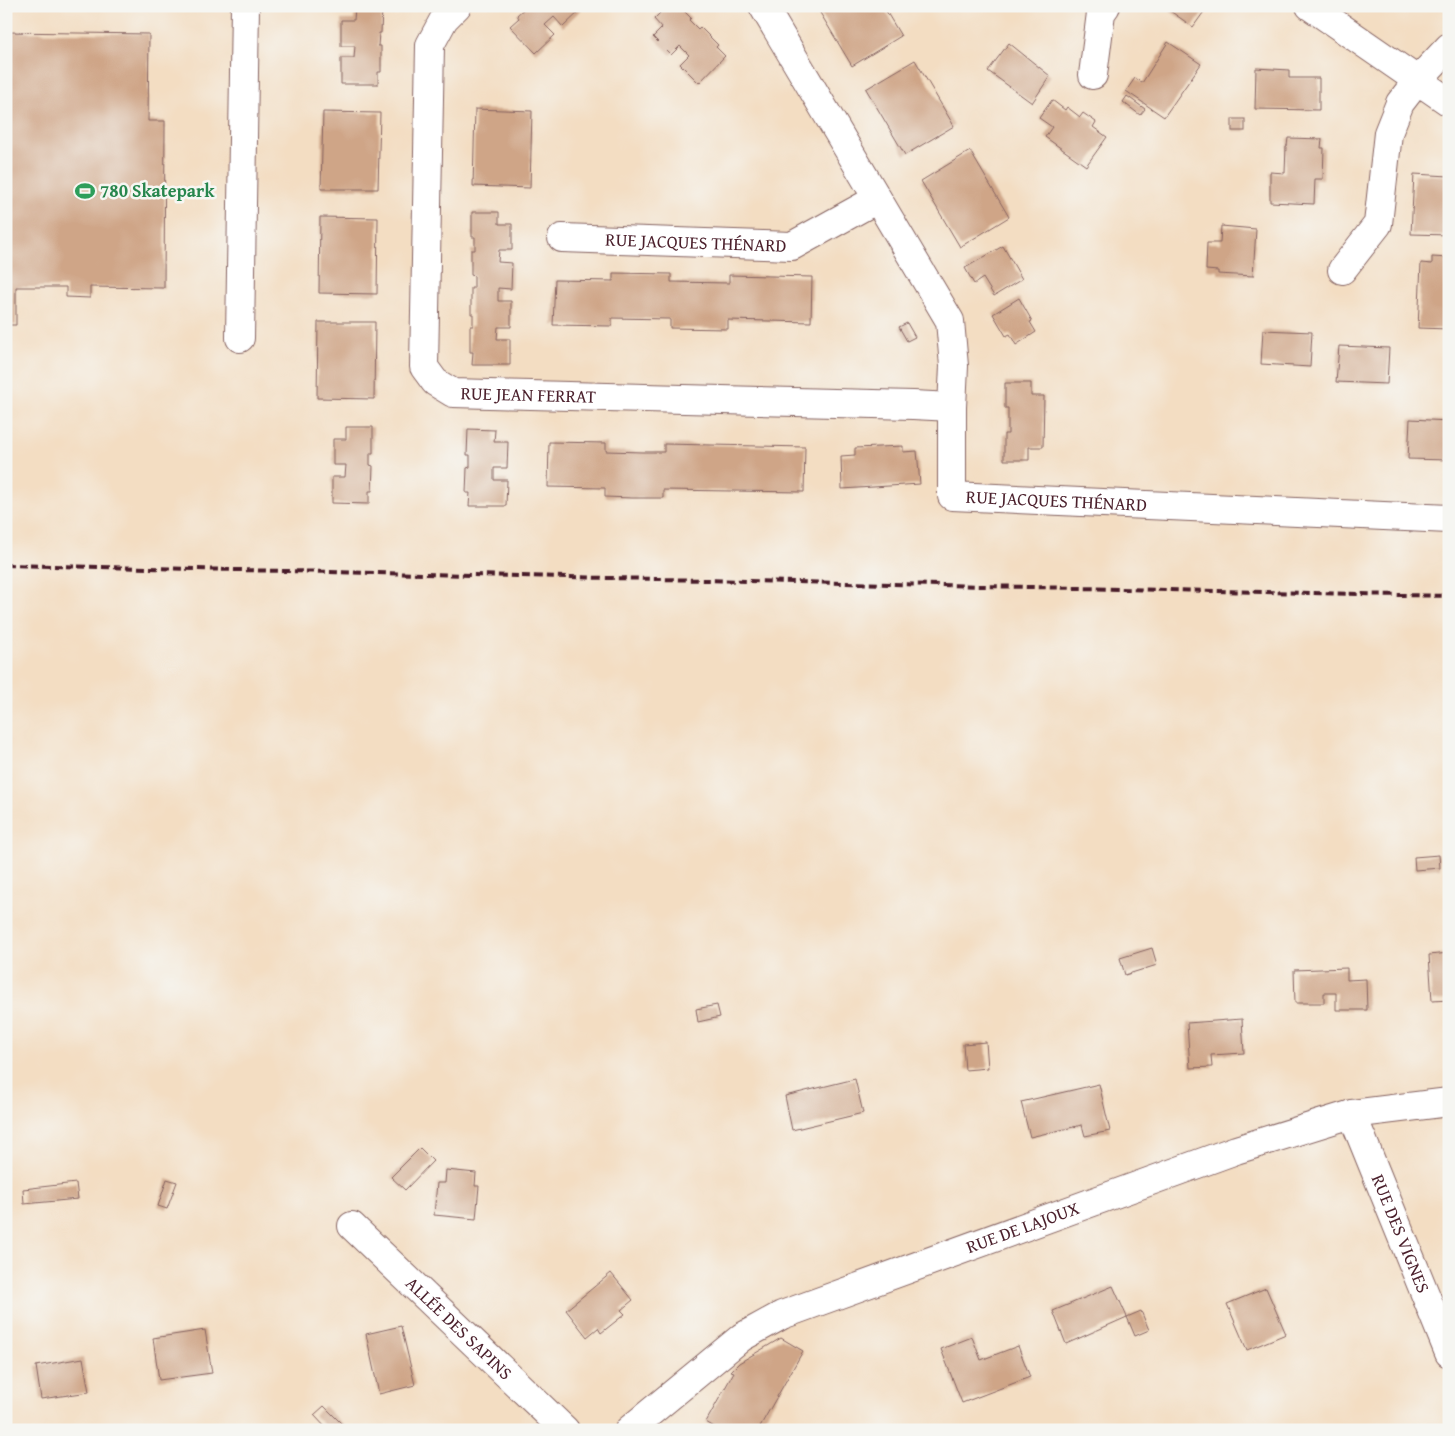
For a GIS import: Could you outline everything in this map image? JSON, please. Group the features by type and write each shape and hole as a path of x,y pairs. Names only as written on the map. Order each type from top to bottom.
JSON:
{"street":[{"path":"240,338 245,6"},
{"name":"RUE JEAN FERRAT","path":"458,6 444,19 430,45 424,366 435,382 453,393 952,407"},
{"name":"RUE JACQUES THÉNARD","path":"764,6 950,321 954,366 952,496 1449,519"},
{"path":"1093,75 1100,13 1106,6"},
{"path":"1310,6 1449,102"},
{"path":"1342,270 1378,224 1388,133 1400,103 1417,81 1449,47"},
{"name":"RUE JACQUES THÉNARD","path":"562,238 792,246 877,199"},
{"name":"RUE DE LAJOUX","path":"629,1430 742,1337 782,1315 1236,1150 1352,1114 1449,1102"},
{"name":"RUE DES VIGNES","path":"1352,1114 1449,1353"},
{"name":"ALLÉE DES SAPINS","path":"352,1226 565,1430"}],"building":[{"path":"527,6 580,6 582,9 563,27 554,17 545,25 555,35 536,53 510,26 519,18 517,15"},
{"path":"667,6 679,6 691,18 689,20 698,29 700,27 718,45 716,47 725,56 699,83 680,64 689,55 680,46 671,55 653,37 662,28 654,19"},
{"path":"816,6 883,6 901,36 852,66"},
{"path":"1163,6 1208,6 1193,27"},
{"path":"355,8 382,8 381,33 379,33 378,46 381,46 381,72 378,72 378,84 341,84 341,58 354,58 355,46 341,46 341,20 354,20"},
{"name":"780 Skatepark","path":"6,32 149,34 148,121 165,121 164,288 90,287 90,298 66,297 66,287 16,287 16,325 6,325"},
{"path":"1168,42 1201,64 1164,117 1126,91 1135,78 1142,83"},
{"path":"1009,43 1050,76 1032,103 988,71"},
{"path":"915,60 954,126 905,155 866,89"},
{"path":"1256,68 1289,70 1289,78 1319,78 1319,110 1255,109"},
{"path":"1127,96 1145,109 1140,115 1123,102"},
{"path":"1052,100 1065,110 1067,107 1080,117 1083,113 1096,122 1093,127 1107,137 1086,166 1045,137 1052,127 1039,118"},
{"path":"475,109 532,111 530,188 473,186"},
{"path":"323,112 380,113 378,189 321,189"},
{"path":"1232,119 1245,119 1245,131 1232,131"},
{"path":"1288,138 1322,139 1321,148 1324,148 1323,179 1315,179 1314,204 1270,202 1270,172 1285,173"},
{"path":"970,151 1009,217 960,247 921,181"},
{"path":"1414,174 1449,176 1449,235 1411,234"},
{"path":"472,212 499,212 499,224 512,224 512,250 499,250 498,262 512,263 511,289 498,288 498,301 511,301 511,327 498,327 497,339 510,339 510,365 472,365 473,352 470,352 470,326 473,326 471,288 474,288 474,276 471,275 471,250 475,250 475,237 472,237"},
{"path":"320,217 378,218 377,294 319,293"},
{"path":"1221,226 1256,229 1253,276 1218,274 1218,271 1206,270 1207,243 1220,243"},
{"path":"1003,246 1022,279 994,296 983,278 974,284 965,268"},
{"path":"1432,257 1449,258 1449,329 1418,328 1421,263 1432,264"},
{"path":"613,273 671,274 671,282 729,283 729,275 812,277 811,322 728,320 728,329 670,328 670,319 612,318 612,326 553,325 555,280 613,281"},
{"path":"1019,298 1036,332 1016,345 1010,334 1006,336 993,314"},
{"path":"318,322 375,322 374,399 317,398"},
{"path":"907,323 915,337 907,341 899,327"},
{"path":"1263,330 1312,332 1310,367 1261,364"},
{"path":"1339,346 1389,348 1387,384 1336,382"},
{"path":"1005,383 1031,383 1031,396 1044,396 1043,447 1029,447 1029,460 1004,460 1004,434 1008,434 1008,408 1005,408"},
{"path":"1410,419 1449,421 1449,460 1408,459"},
{"path":"346,427 373,427 373,453 370,453 370,465 373,466 372,491 369,491 369,504 332,503 332,477 345,477 346,465 333,465 333,439 346,439"},
{"path":"468,429 495,430 494,442 508,442 507,468 494,468 494,480 507,480 506,506 469,506 470,493 466,493 467,468 470,467 470,455 467,455"},
{"path":"549,442 606,443 606,451 642,452 664,452 664,444 805,447 804,492 663,490 663,498 632,498 605,497 605,488 548,487"},
{"path":"903,446 903,452 917,451 920,484 842,489 841,456 855,455 855,448"},
{"path":"1439,855 1440,868 1415,870 1414,857"},
{"path":"1152,948 1157,965 1125,975 1120,958"},
{"path":"1449,953 1449,1000 1432,1001 1429,955"},
{"path":"1347,968 1347,980 1366,979 1367,1010 1336,1010 1336,993 1324,993 1324,1003 1295,1003 1294,970"},
{"path":"717,1005 720,1017 698,1022 696,1009"},
{"path":"1242,1019 1244,1053 1211,1055 1212,1067 1190,1068 1187,1023"},
{"path":"986,1042 988,1068 965,1070 963,1044"},
{"path":"855,1079 863,1113 792,1130 785,1096"},
{"path":"1099,1084 1110,1131 1085,1136 1082,1125 1030,1137 1021,1102"},
{"path":"420,1148 433,1161 405,1190 391,1177"},
{"path":"446,1170 476,1173 475,1186 479,1186 476,1219 434,1215 437,1183 445,1183"},
{"path":"167,1179 177,1182 167,1209 158,1206"},
{"path":"76,1183 78,1199 24,1204 23,1189"},
{"path":"611,1273 633,1300 621,1310 625,1314 601,1333 598,1328 587,1337 566,1310"},
{"path":"1113,1286 1127,1317 1066,1344 1053,1311"},
{"path":"1266,1288 1286,1334 1247,1350 1227,1304"},
{"path":"1141,1311 1149,1330 1135,1336 1127,1317"},
{"path":"401,1326 415,1385 379,1394 366,1334"},
{"path":"205,1330 212,1373 159,1380 153,1338"},
{"path":"972,1337 981,1360 1018,1346 1030,1377 962,1403 941,1349"},
{"path":"781,1338 803,1351 758,1430 719,1430 706,1422 734,1372 731,1371 739,1363"},
{"path":"83,1358 89,1392 41,1399 36,1366"},
{"path":"324,1406 346,1428 343,1430 328,1430 314,1415"}],"railway":[{"path":"6,565 1449,596"}],"place":[{"name":"780 Skatepark","path":"85,191"}]}
